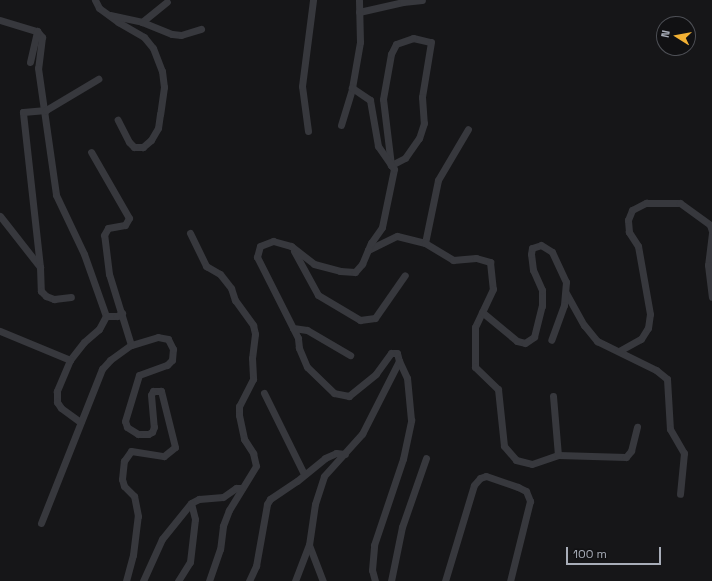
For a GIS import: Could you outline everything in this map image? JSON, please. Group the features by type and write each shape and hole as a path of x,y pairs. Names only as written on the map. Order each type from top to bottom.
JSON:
{"street":[{"path":"95,0 97,6 109,16 144,37 153,48 162,71 164,87 158,128 142,148 134,147 129,142 118,120"},
{"path":"308,131 302,86 313,0"},
{"path":"341,125 352,88 360,42 359,0"},
{"path":"359,12 403,2 422,0"},
{"path":"142,22 167,2"},
{"path":"109,16 142,22 172,34 182,35 201,29"},
{"path":"0,20 37,31 42,37 38,68 46,110 56,195 84,254 106,316 99,329 84,342 70,360 57,397 61,408 80,422"},
{"path":"30,62 37,31"},
{"path":"375,581 372,570 374,545 403,459 411,420 408,378 399,361 397,353 391,353 376,374 349,396 340,396 313,376 307,368 293,328 257,257 260,246 266,242 284,243 291,246 314,264 340,271 355,272 362,264 368,250 382,227 394,174 391,165 383,99 390,54 396,44 413,38 431,42 424,75 422,97 424,123 419,138 405,158 391,165"},
{"path":"71,297 54,299 46,296 40,291 40,267 23,112 46,110 98,79"},
{"path":"352,88 370,100 378,146 391,165"},
{"path":"425,243 438,180 468,129"},
{"path":"91,152 129,218 125,224 108,228 104,235 109,274 131,345"},
{"path":"618,351 641,339 648,328 650,314 638,246 629,232 628,220 632,210 646,203 680,203 689,206 710,224 712,232 708,265 712,297"},
{"path":"0,216 40,267"},
{"path":"190,233 206,266 220,274 231,288 235,300 253,325 255,334 252,358 253,379 240,406 238,415 244,439 253,453 256,466 229,510 223,526 220,550 209,581"},
{"path":"368,250 397,236 425,243 454,260 485,258 490,262 493,289 475,327 475,367 498,389 504,446 511,456 523,463 532,464 558,455 626,457 631,451 637,427"},
{"path":"482,312 517,342 525,343 534,337 542,306 542,290 533,270 531,254 532,248 541,245 552,252 566,282 566,293 551,340"},
{"path":"291,246 318,295 360,320 375,318 405,275"},
{"path":"566,293 584,325 597,341 656,370 667,379 670,429 684,453 680,494"},
{"path":"106,316 117,316 122,313"},
{"path":"293,328 307,330 350,355"},
{"path":"0,331 70,360"},
{"path":"41,523 102,369 110,360 131,345 158,337 168,339 173,349 172,360 167,365 139,375 125,421 127,427 138,434 148,434 152,432 154,427 151,395 153,391 161,391 175,447 164,456 131,451 124,461 122,479 124,486 134,496 138,516 133,555 126,581"},
{"path":"295,581 309,545 319,488 324,476 345,454 372,417 399,361"},
{"path":"264,393 304,474"},
{"path":"554,396 558,455"},
{"path":"249,581 256,566 267,504 276,493 297,481 304,474 332,454 345,454"},
{"path":"391,581 402,527 426,458"},
{"path":"445,581 474,485 480,478 486,476 526,491 530,501 510,581"},
{"path":"143,581 162,539 191,504 199,499 223,497 236,488 242,488"},
{"path":"178,581 190,562 195,519 191,504"},
{"path":"309,545 323,581"}]}
